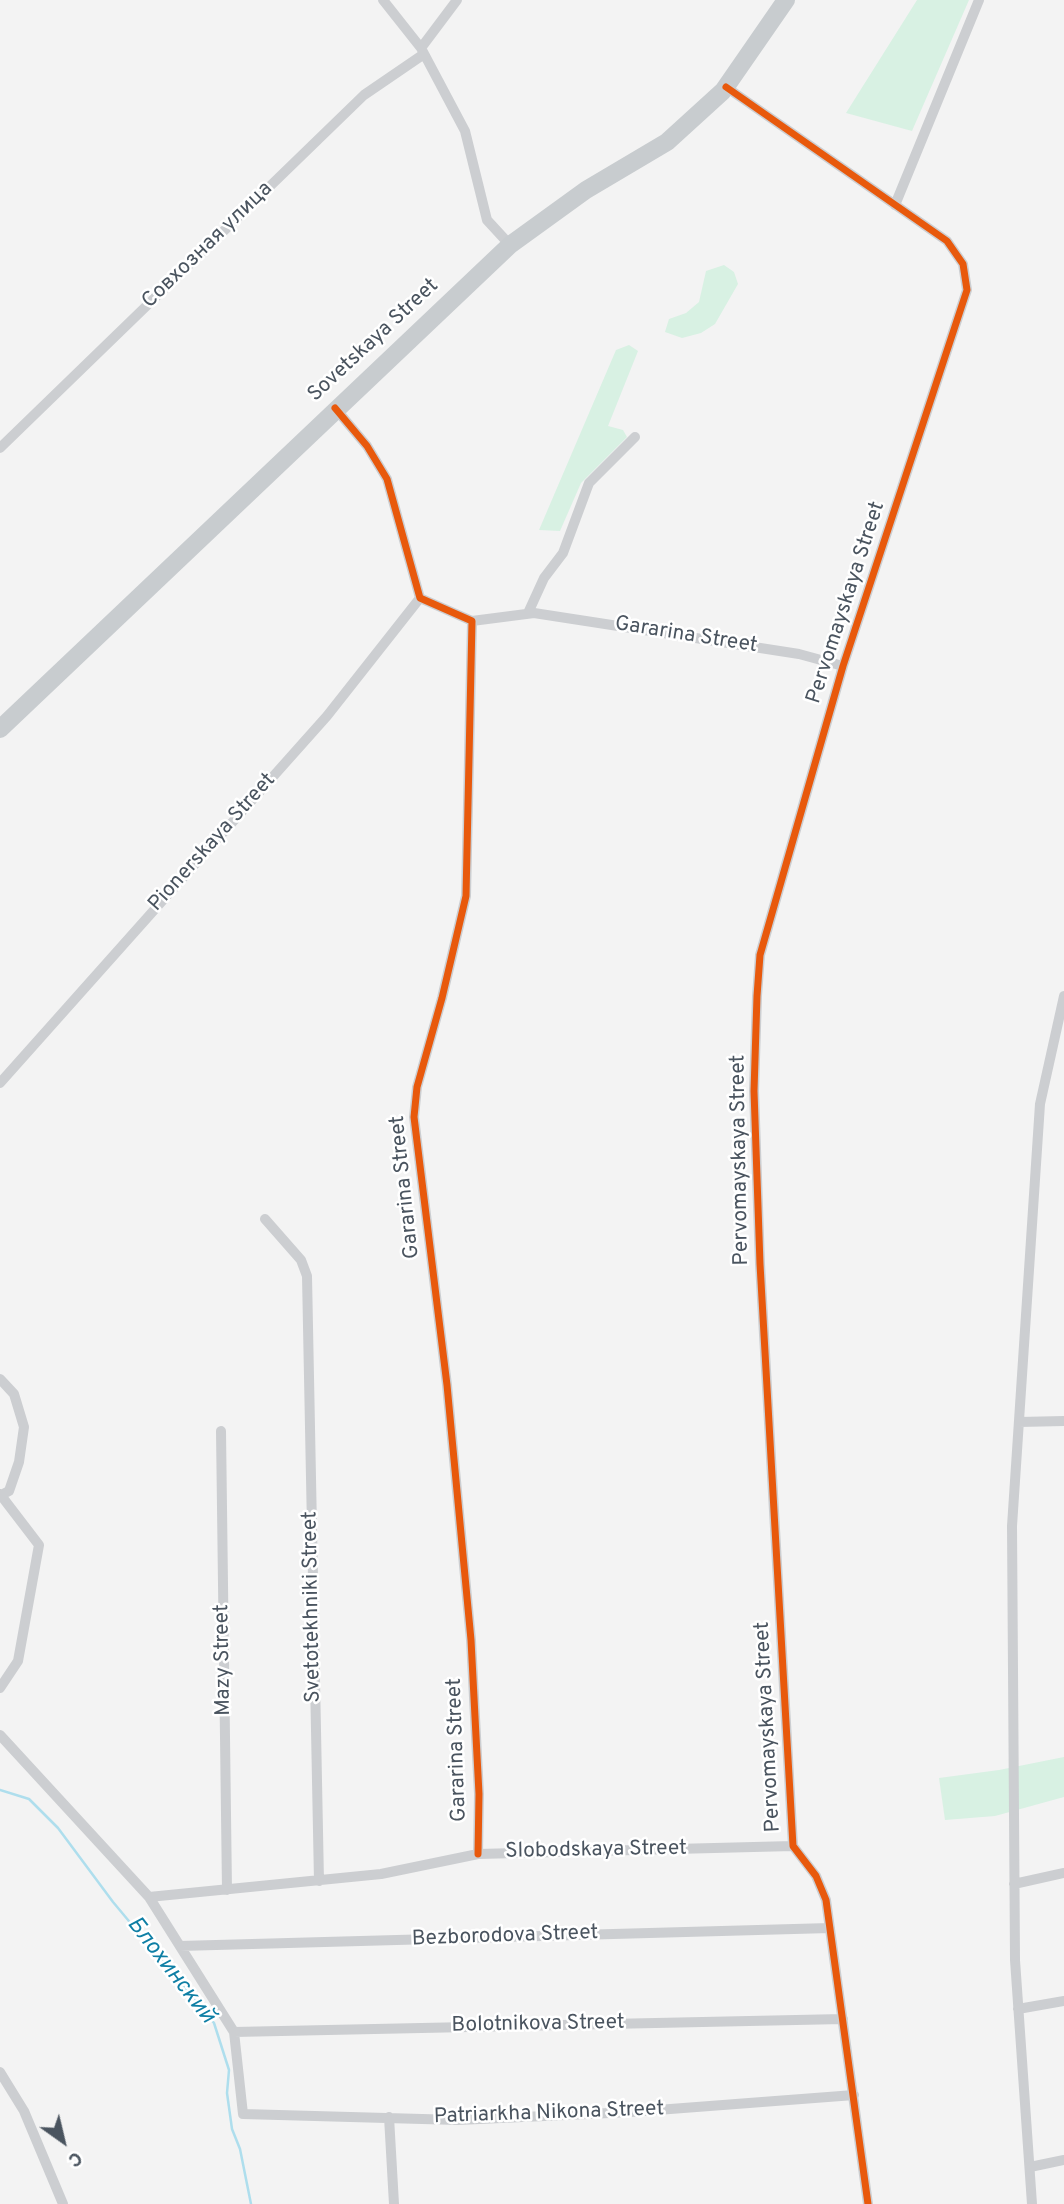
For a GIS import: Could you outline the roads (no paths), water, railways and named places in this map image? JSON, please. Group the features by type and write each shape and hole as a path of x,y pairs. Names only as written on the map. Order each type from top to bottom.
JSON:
{"main road":[{"name":"Sovetskaya Street","path":"0,729 335,408 510,245 586,190 667,142 726,87 786,0"}],"street":[{"path":"383,0 422,51 466,131 487,219 510,245"},
{"name":"Совхозная улица","path":"0,447 364,94 422,51 457,0"},
{"path":"895,205 979,0"},
{"name":"Pervomayskaya Street","path":"726,87 947,241 963,264 968,290 843,666 760,955 757,996 754,1091 760,1264 793,1846 816,1876 826,1900 868,2204"},
{"path":"335,408 367,446 387,479 420,598 472,621"},
{"path":"528,613 544,578 563,553 589,483 635,437"},
{"name":"Pionerskaya Street","path":"0,1083 327,716 420,598"},
{"name":"Gararina Street","path":"478,1854 479,1794 471,1640 447,1385 414,1117 417,1087 466,896 472,621 528,613 799,654 843,666"},
{"path":"1031,2204 1018,2009 1014,1884 1012,1526 1040,1104 1064,996"},
{"name":"Svetotekhniki Street","path":"265,1219 301,1260 307,1276 319,1881"},
{"path":"0,1378 14,1394 24,1427 19,1462 9,1491 1,1495 39,1545 18,1661 0,1688"},
{"path":"1019,1422 1064,1421"},
{"name":"Mazy Street","path":"221,1431 227,1890"},
{"path":"0,1735 149,1897 234,2032"},
{"name":"Slobodskaya Street","path":"149,1897 381,1874 478,1854 793,1846"},
{"path":"1014,1884 1064,1873"},
{"name":"Bezborodova Street","path":"180,1946 830,1928"},
{"path":"1018,2009 1064,2001"},
{"name":"Bolotnikova Street","path":"234,2032 843,2019"},
{"name":"Patriarkha Nikona Street","path":"234,2032 243,2114 458,2120 632,2112 854,2095"},
{"path":"0,2072 24,2110 63,2204"},
{"path":"389,2117 394,2204"},
{"path":"1030,2167 1064,2160"}],"waterway":[{"name":"Блохинский","path":"0,1790 29,1799 58,1828 113,1902 214,2023 229,2070 227,2093 232,2129 240,2149 251,2204"}]}
